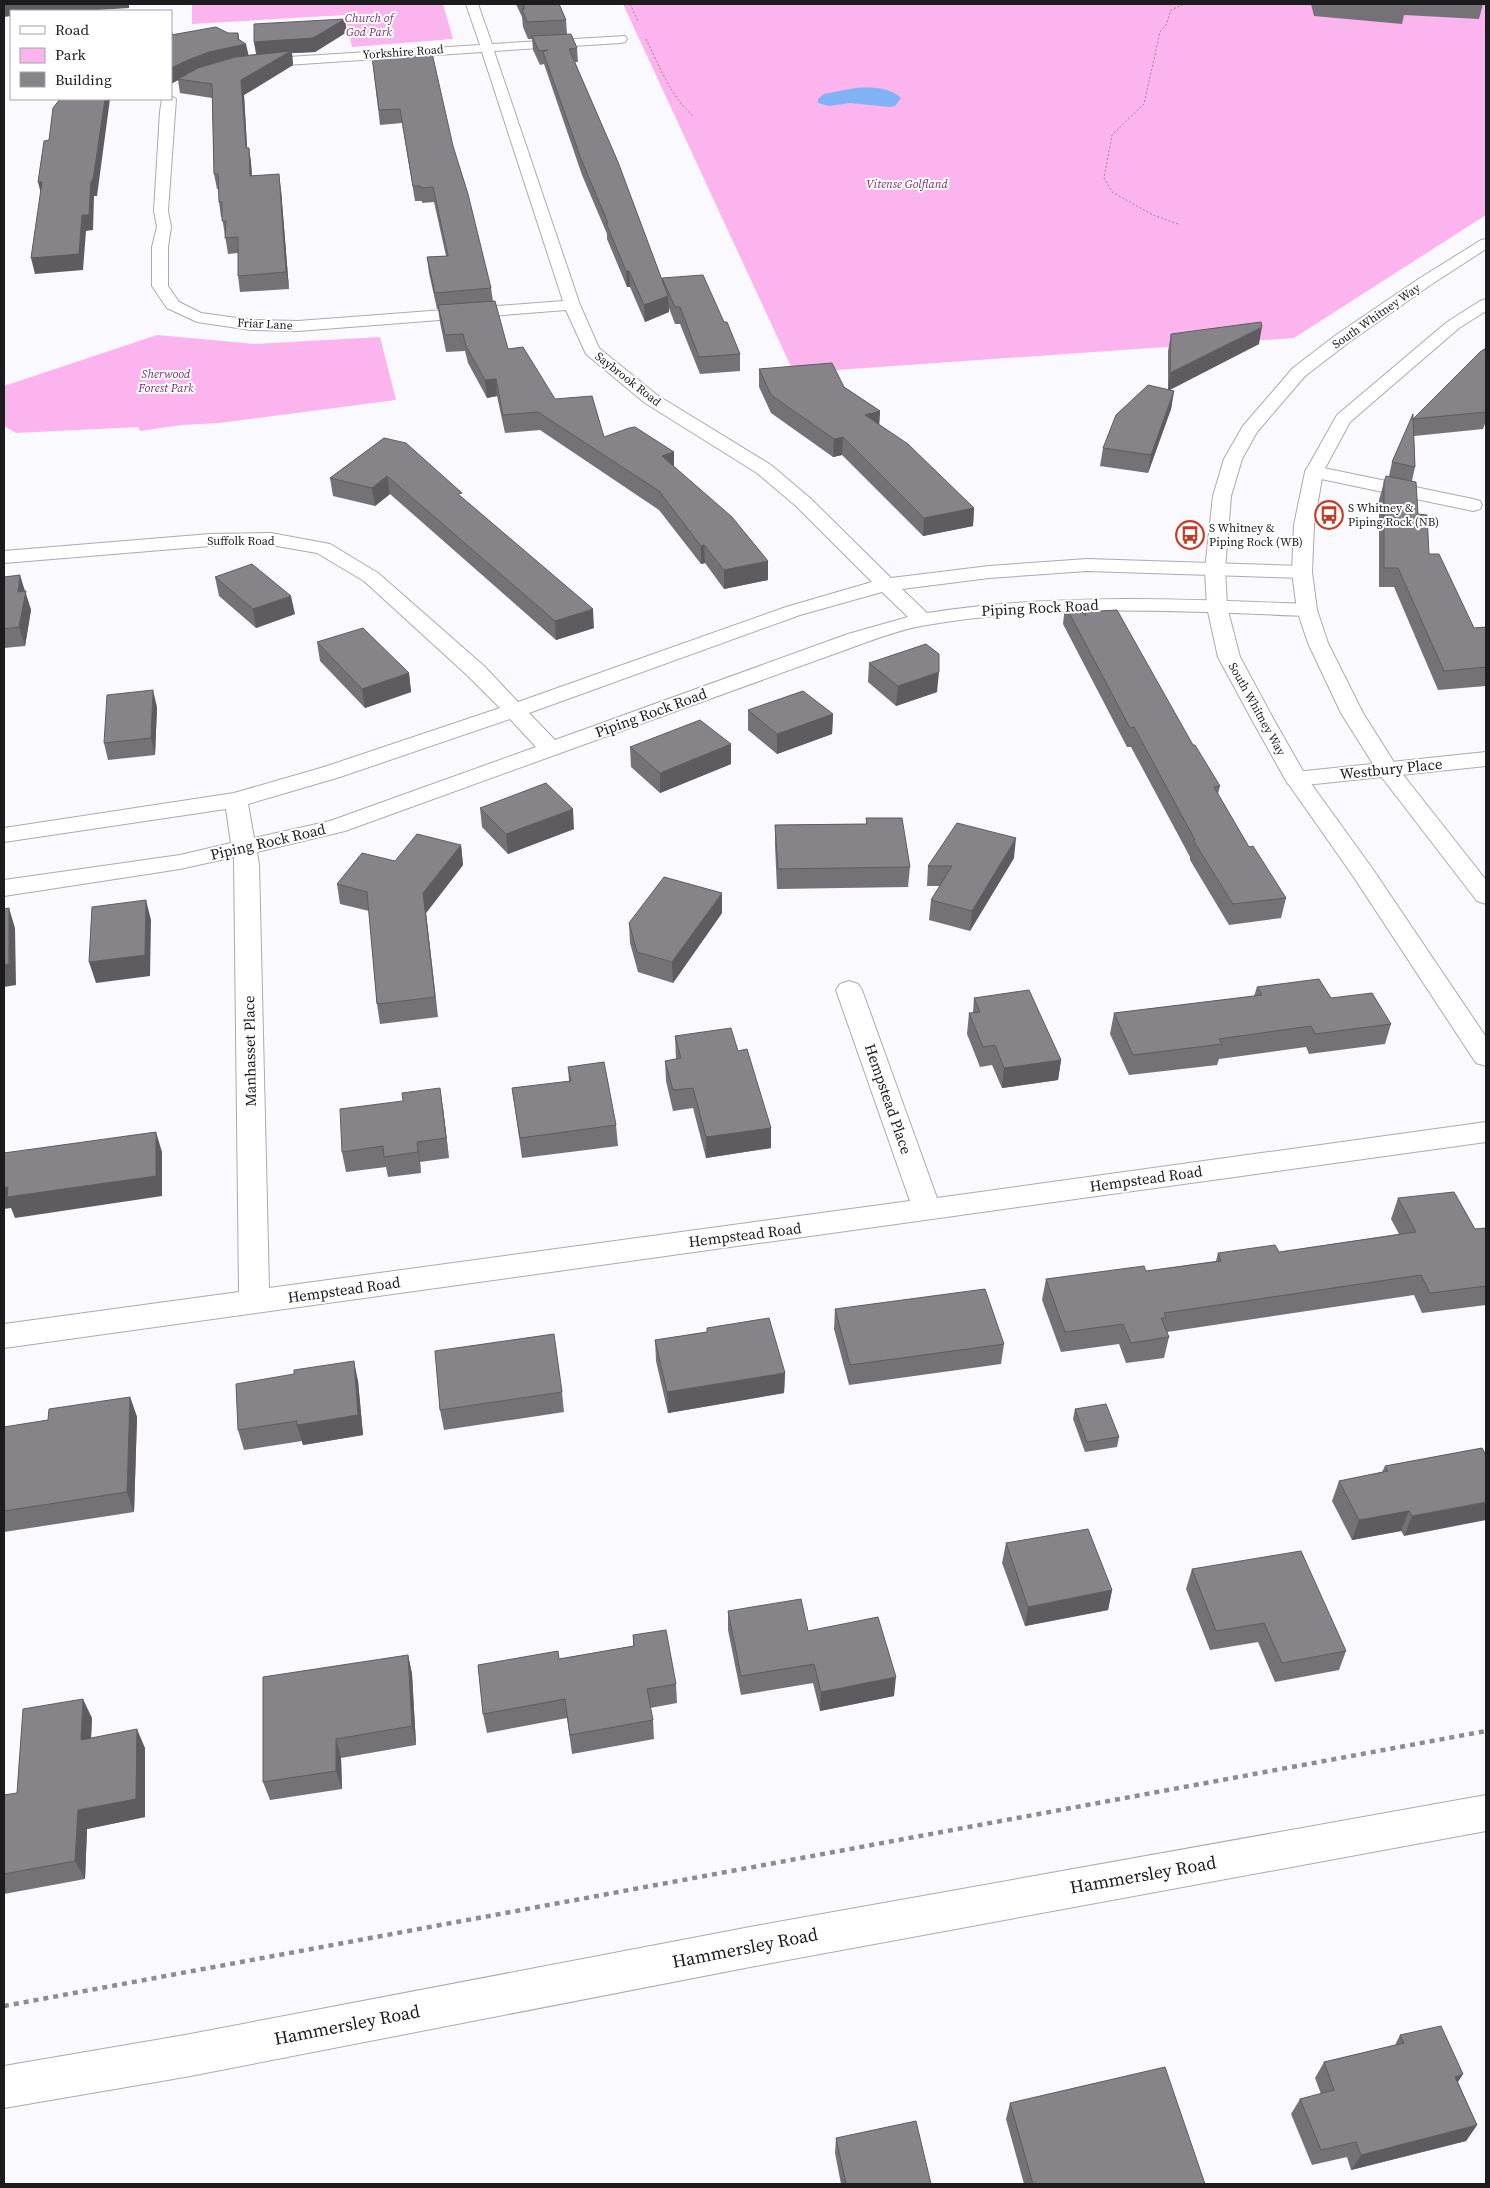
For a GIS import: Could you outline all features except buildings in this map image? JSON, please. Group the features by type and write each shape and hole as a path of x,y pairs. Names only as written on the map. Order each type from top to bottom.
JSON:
{"street":[{"name":"Saybrook Road","path":"472,4 572,305 592,350 651,398 764,469 803,502 885,585 924,620"},
{"name":"Yorkshire Road","path":"244,64 289,59 621,39"},
{"name":"Friar Lane","path":"170,100 167,112 162,176 161,211 164,228 160,247 160,286 173,305 197,317 252,325 298,326 572,305"},
{"name":"South Whitney Way","path":"1486,243 1423,283 1298,372 1249,430 1233,459 1222,496 1215,569 1217,607 1229,657 1296,779 1363,873 1486,1057"},
{"path":"1486,304 1446,331 1343,419 1314,472 1304,525 1302,572 1307,610 1318,643 1352,713 1388,770 1486,896"},
{"path":"1314,472 1473,505"},
{"name":"Suffolk Road","path":"4,556 210,540 271,539 324,548 371,577 476,671 551,749"},
{"path":"4,835 236,800 332,772 514,712 794,611 885,585 989,572 1087,565 1302,572"},
{"name":"Piping Rock Road","path":"4,888 180,862 337,826 786,664 855,640 924,620 994,608 1076,604 1307,610"},
{"name":"Westbury Place","path":"1296,779 1486,759"},
{"name":"Manhasset Place","path":"236,800 247,865 254,1302"},
{"name":"Hempstead Place","path":"849,990 927,1209"},
{"name":"Hempstead Road","path":"4,1336 831,1224 927,1209 1486,1132"},
{"name":"Hammersley Road","path":"4,2087 185,2056 750,1947 1486,1812"}],"path":[{"path":"630,4 641,28"},
{"path":"1178,224 1153,216 1112,192 1104,178 1112,135 1144,104 1160,32 1166,25 1171,10 1184,4"},
{"path":"645,37 662,72 685,110 692,116"},
{"path":"4,2006 1486,1731"}],"green space":[{"name":"Church of God Park","path":"192,4 443,4 453,39 352,47 345,15 192,24"},
{"name":"Vitense Golfland","path":"623,4 1486,4 1486,215 1294,338 794,373"},
{"name":"Sherwood Forest Park","path":"157,335 255,344 380,337 396,400 219,423 182,425 140,431 138,427 16,433 4,426 4,386"}],"water":[{"path":"855,88 885,90 901,98 895,106 889,107 850,103 829,106 818,103 818,99 824,94"}],"place":[{"name":"S Whitney & Piping Rock (NB)","path":"1329,515"},
{"name":"S Whitney & Piping Rock (WB)","path":"1190,535"}]}
